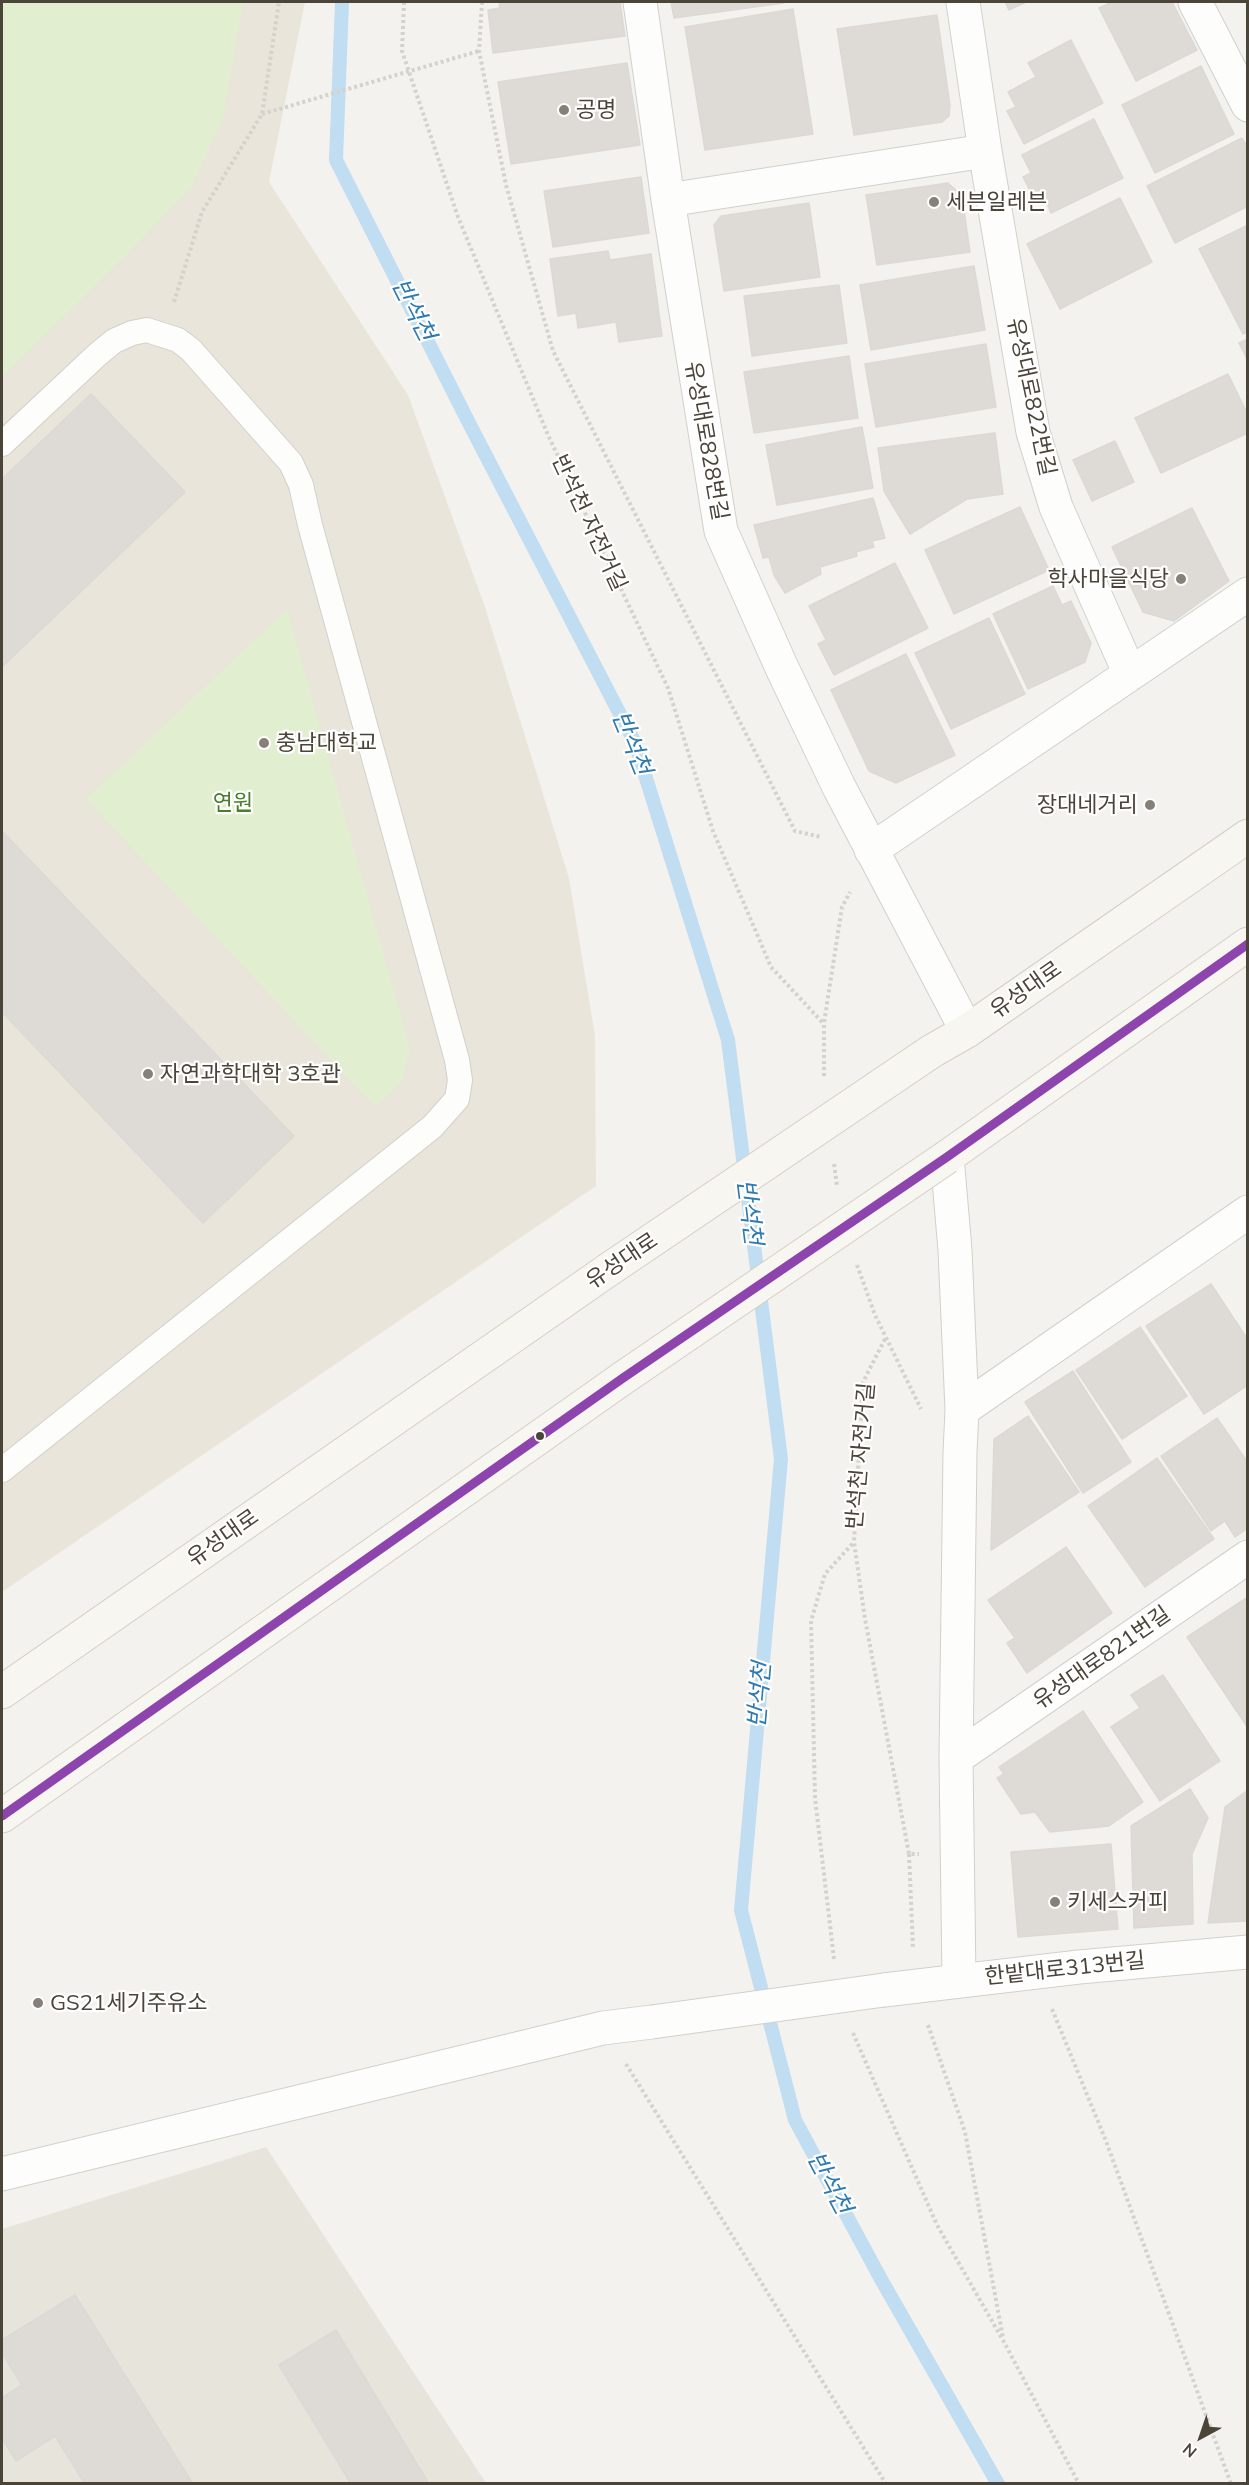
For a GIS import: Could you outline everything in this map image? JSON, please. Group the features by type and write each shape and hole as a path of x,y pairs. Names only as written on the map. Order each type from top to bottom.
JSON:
{"main road":[{"name":"유성대로","path":"2,1692 608,1270 932,1051 967,1030 1248,836"},
{"path":"2,1816 623,1378 947,1157 1248,944"}],"street":[{"name":"유성대로828번길","path":"640,2 668,200 721,531 782,668 871,850 967,1030"},
{"name":"유성대로822번길","path":"963,2 1034,432 1056,507 1130,674"},
{"path":"1195,2 1248,105"},
{"path":"668,200 986,152"},
{"path":"871,850 1248,594"},
{"path":"947,1157 955,1250 962,1410 956,1758 959,1980"},
{"path":"962,1410 1248,1212"},
{"name":"유성대로821번길","path":"956,1758 1248,1557"},
{"name":"한밭대로313번길","path":"2,2174 603,2028 959,1980 1248,1952"}],"lane":[{"path":"2,444 74,375 114,341 132,333 147,330 178,340 191,350 291,464 301,485 457,1060 460,1080 457,1099 432,1127 2,1470"}],"path":[{"path":"164,334 202,212 262,114 279,2"},
{"name":"반석천 자전거길","path":"404,2 402,51 458,217 525,381 548,435 668,688 713,831 771,967 824,1023 843,907 871,850"},
{"path":"482,2 479,51 506,185 553,351 795,831 871,850"},
{"path":"262,114 479,51"},
{"name":"반석천 자전거길","path":"960,1453 925,1418 885,1338 863,1382 854,1542 865,1619 909,1854 899,1988 965,2132 1004,2342"},
{"path":"909,1854 956,1856"},
{"path":"1036,1972 1107,2141 1231,2484"},
{"path":"603,2028 886,2484"}],"shaded area":[{"name":"충남대학교","path":"2,2 305,2 269,182 408,395 485,607 569,878 595,1036 596,1186 2,1592"},
{"path":"266,2147 486,2483 2,2484 2,2229"}],"green space":[{"path":"2,2 243,2 223,119 191,187 126,255 2,377"},
{"name":"연원","path":"287,609 410,1049 402,1081 375,1107 86,799"}],"building":[{"path":"499,2 620,2 625,36 493,53 488,10 500,8"},
{"path":"671,2 784,2 784,3 674,18"},
{"path":"1005,2 1026,2 1009,10"},
{"path":"1112,2 1172,2 1197,50 1136,81 1099,8"},
{"path":"793,9 813,134 705,150 685,27"},
{"path":"937,15 950,105 949,116 942,122 854,135 837,29"},
{"path":"1071,40 1103,103 1024,144 1007,111 1016,107 1008,92 1036,77 1028,63"},
{"path":"627,63 640,145 511,164 498,82"},
{"path":"1201,66 1234,134 1155,173 1122,105"},
{"path":"1094,119 1123,178 1051,213 1044,196 1035,200 1023,177 1031,173 1022,155"},
{"path":"1242,138 1248,148 1248,206 1175,243 1147,186"},
{"path":"641,177 649,233 553,247 544,191"},
{"path":"948,183 962,196 970,252 877,265 866,195"},
{"path":"1120,198 1152,262 1060,309 1027,244"},
{"path":"809,203 820,277 724,291 714,225 721,216"},
{"path":"1248,225 1248,331 1243,334 1199,249"},
{"path":"608,251 610,260 651,254 662,336 619,342 616,322 578,328 576,313 558,316 550,259"},
{"path":"974,266 985,330 871,350 860,285"},
{"path":"839,285 847,343 752,356 744,296"},
{"path":"1248,339 1248,361 1239,343"},
{"path":"986,344 996,407 876,427 865,364"},
{"path":"849,356 858,418 754,433 744,372"},
{"path":"1228,374 1248,415 1248,433 1161,473 1135,418"},
{"path":"91,394 185,492 2,667 2,479"},
{"path":"862,427 873,488 777,505 766,445"},
{"path":"995,433 1003,494 967,499 910,534 884,491 878,448"},
{"path":"1115,441 1134,482 1092,501 1073,460"},
{"path":"873,498 885,538 872,541 874,547 856,552 857,556 820,567 821,574 785,593 774,575 769,557 763,558 754,525"},
{"path":"1020,507 1049,570 954,614 925,550"},
{"path":"1192,508 1229,581 1174,621 1143,612 1112,547"},
{"path":"895,563 928,628 834,675 818,644 826,640 809,606"},
{"path":"1053,586 1062,605 1071,601 1091,643 1085,662 1028,689 993,614"},
{"path":"989,618 1025,694 951,729 915,653"},
{"path":"906,654 955,755 896,783 869,771 831,690"},
{"name":"자연과학대학 3호관","path":"2,831 294,1136 203,1223 2,1012"},
{"path":"1211,1284 1248,1340 1248,1385 1204,1414 1146,1326"},
{"path":"1140,1327 1187,1396 1122,1439 1076,1370"},
{"path":"1073,1371 1131,1462 1083,1493 1025,1402"},
{"path":"1028,1416 1079,1492 991,1550 994,1439"},
{"path":"1217,1418 1248,1463 1248,1528 1235,1537 1225,1521 1211,1531 1161,1456"},
{"path":"1157,1458 1214,1539 1145,1587 1088,1506"},
{"path":"1066,1547 1112,1613 1027,1673 1007,1643 1015,1638 988,1600"},
{"path":"1248,1597 1248,1728 1187,1637"},
{"path":"1163,1675 1220,1761 1160,1801 1111,1727 1140,1708 1131,1695"},
{"path":"1083,1711 1143,1802 1109,1826 1050,1832 1035,1812 1021,1814 997,1778 1004,1774 999,1767"},
{"path":"1190,1789 1208,1818 1192,1854 1193,1924 1134,1928 1131,1826"},
{"path":"1245,1792 1248,1793 1248,1921 1208,1923 1225,1807"},
{"path":"1111,1844 1118,1929 1018,1937 1011,1852"},
{"path":"75,2295 193,2484 85,2484 55,2436 16,2461 2,2438 2,2398 22,2385 2,2353 2,2340"},
{"path":"336,2330 429,2484 351,2484 279,2365"}],"waterway":[{"name":"반석천","path":"342,2 336,160 635,743 728,1040 781,1459 741,1910 795,2120 882,2281 998,2484"}],"transit line":[{"path":"2,1816 623,1378 947,1157 1248,944"}],"place":[{"name":"공명","path":"564,110"},
{"name":"세븐일레븐","path":"934,202"},
{"name":"학사마을식당","path":"1181,579"},
{"name":"충남대학교","path":"264,743"},
{"name":"장대네거리","path":"1150,805"},
{"name":"자연과학대학 3호관","path":"148,1074"},
{"name":"키세스커피","path":"1055,1902"},
{"name":"GS21세기주유소","path":"38,2003"}]}
